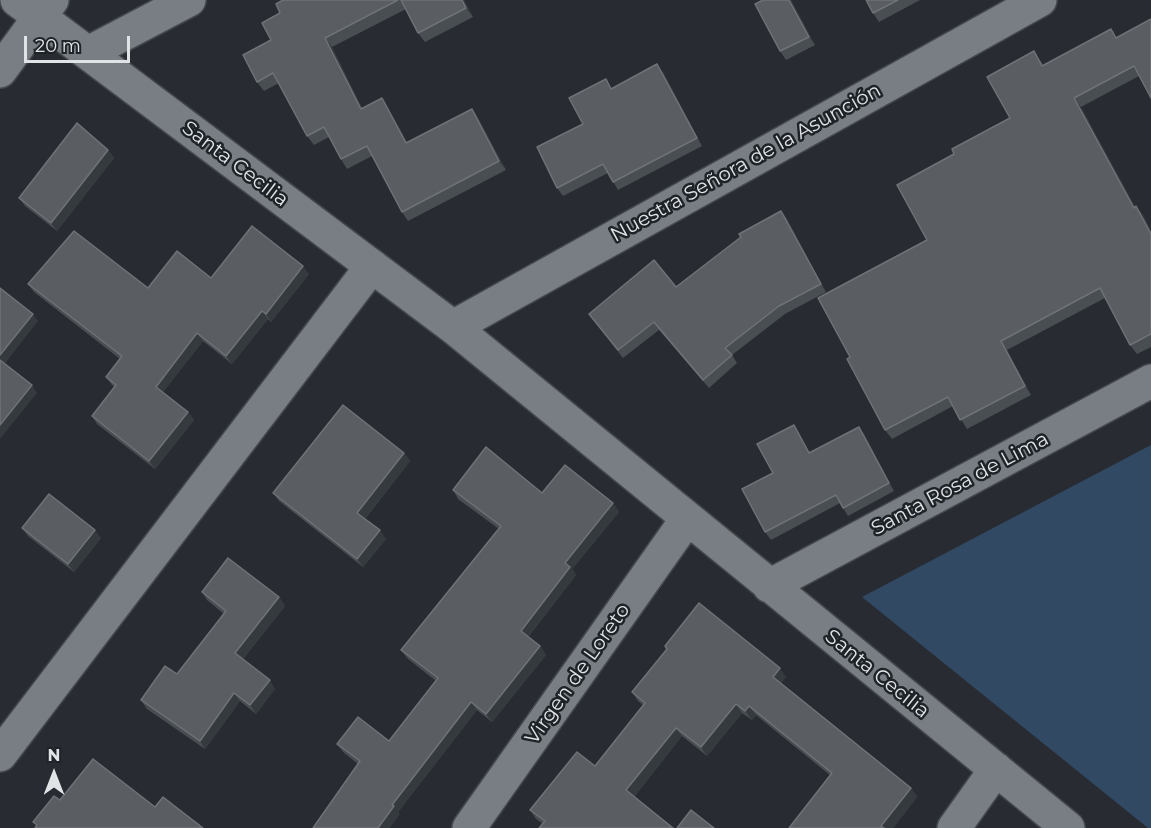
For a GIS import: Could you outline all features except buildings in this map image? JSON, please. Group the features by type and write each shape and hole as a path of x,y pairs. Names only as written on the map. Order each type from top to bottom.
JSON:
{"street":[{"path":"88,53 189,0"},
{"name":"Nuestra Señora de la Asunción","path":"453,327 1040,0"},
{"path":"0,71 36,6"},
{"name":"Santa Cecilia","path":"36,6 88,53 453,327 1068,828"},
{"path":"0,755 372,266"},
{"name":"Santa Rosa de Lima","path":"769,586 1151,381"},
{"name":"Virgen de Loreto","path":"469,828 687,519"},
{"path":"954,828 996,770"}],"shaded area":[{"path":"1151,445 1151,828 1148,828 862,597"}]}
